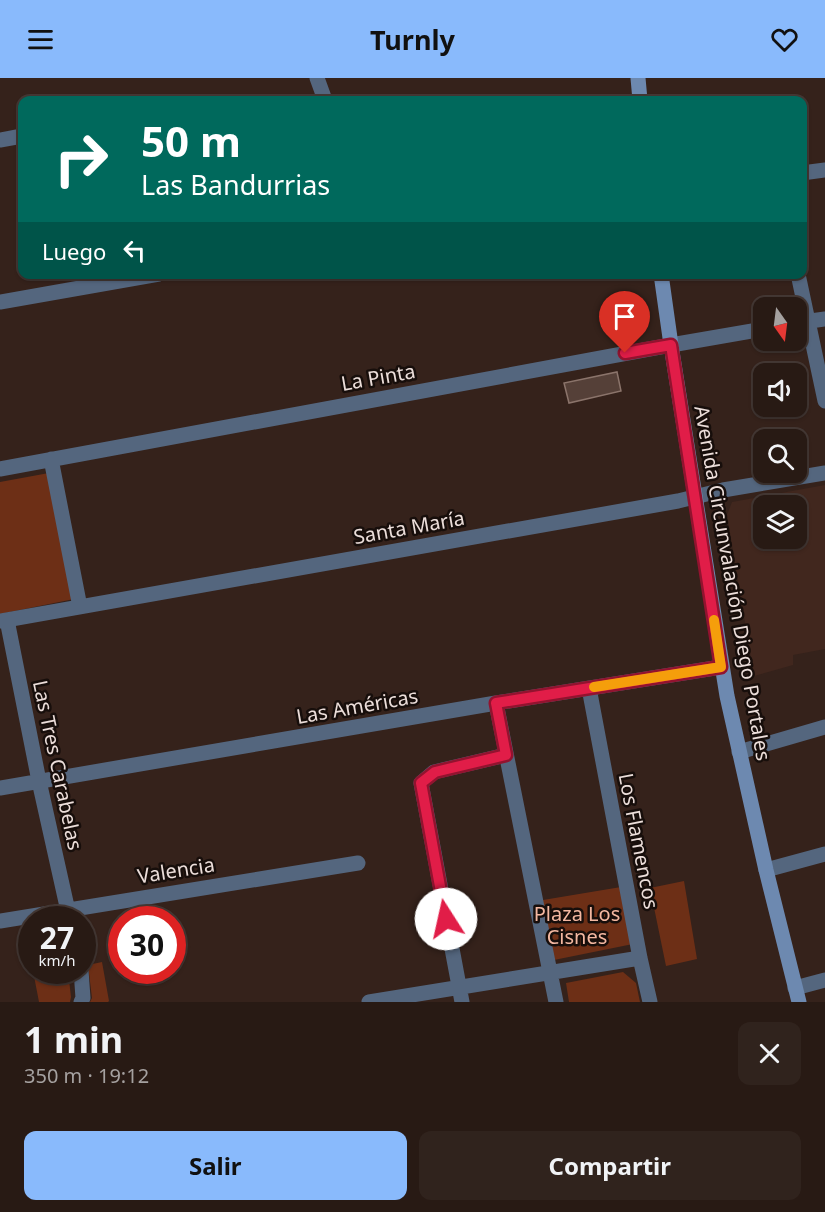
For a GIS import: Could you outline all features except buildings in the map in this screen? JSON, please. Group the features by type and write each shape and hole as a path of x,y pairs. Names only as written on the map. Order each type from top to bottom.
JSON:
{"street":[{"path":"317,78 324,96"},
{"path":"638,78 640,96"},
{"path":"0,140 18,137"},
{"path":"807,172 825,170"},
{"path":"0,302 131,279"},
{"name":"Avenida Circunvalación Diego Portales","path":"662,279 721,667 766,870 797,995"},
{"path":"798,279 800,297"},
{"path":"807,321 825,319"},
{"name":"La Pinta","path":"0,469 753,331"},
{"path":"807,339 825,400"},
{"path":"51,459 80,607"},
{"name":"Santa María","path":"3,620 825,473"},
{"name":"Las Tres Carabelas","path":"3,620 66,906"},
{"name":"Las Américas","path":"0,788 721,667"},
{"name":"Los Flamencos","path":"589,688 650,1002"},
{"path":"496,703 556,1002"},
{"path":"739,752 825,727"},
{"path":"460,995 421,783 435,772 506,755"},
{"path":"766,870 825,854"},
{"name":"Valencia","path":"96,909 358,863"},
{"name":"Valencia","path":"0,921 18,919"},
{"path":"369,1002 460,995 549,973 640,958"},
{"path":"797,995 825,980"},
{"path":"81,1002 82,984"}],"shaded area":[{"path":"825,485 825,649 793,655 793,665 754,676 727,515 732,502 753,498 753,549 807,549 807,495 770,495"}],"green space":[{"path":"49,473 74,599 0,614 0,482"},
{"path":"684,881 697,959 666,966 650,888"},
{"name":"Plaza Los Cisnes","path":"621,887 633,944 549,961 537,901"},
{"path":"102,962 108,1002 90,1002 92,998 90,984 96,984 96,963"},
{"path":"623,972 636,983 640,1002 569,1002 566,983"},
{"path":"36,984 70,984 70,1002 39,1002"}],"slow traffic":[{"path":"594,687 721,667 714,620"}],"route":[{"path":"446,919 421,783 435,772 506,755 496,703 721,667 671,345 625,353"}]}
